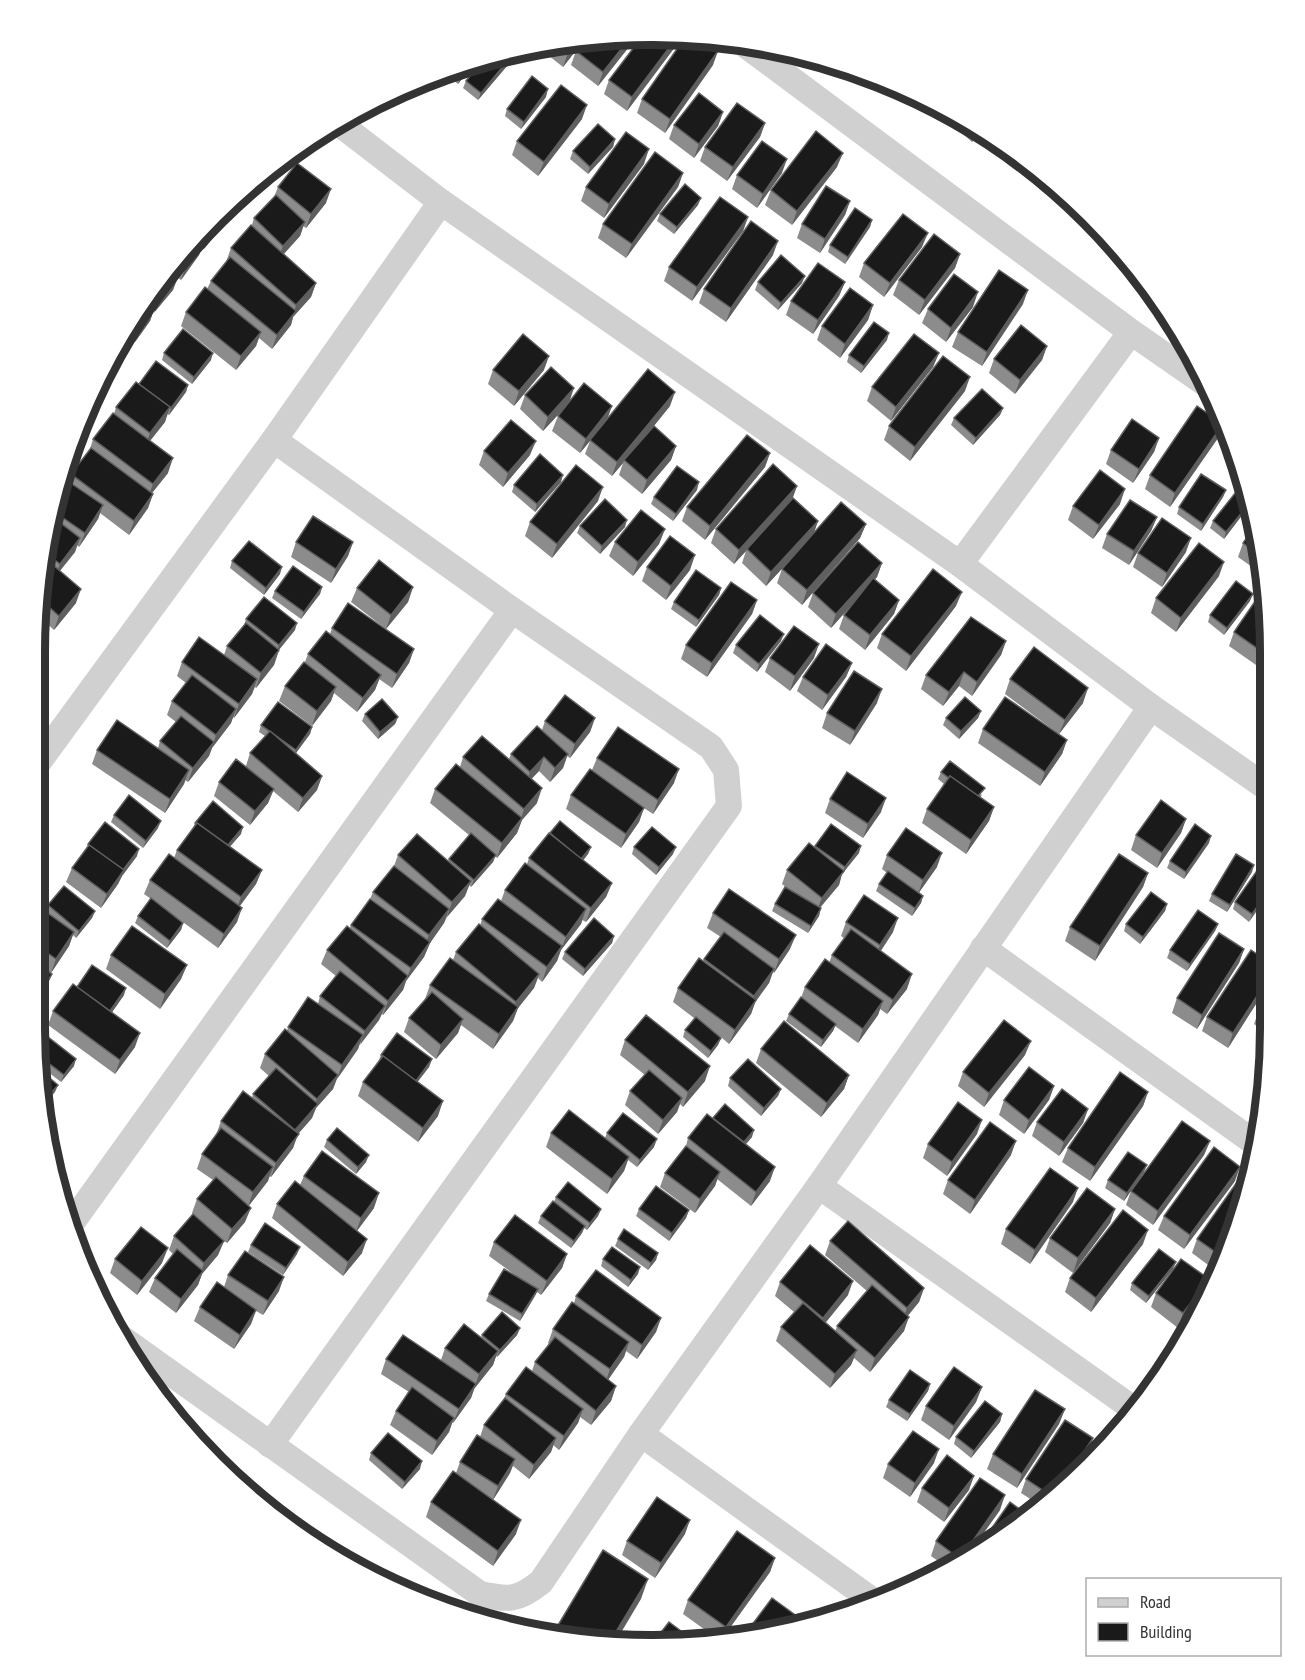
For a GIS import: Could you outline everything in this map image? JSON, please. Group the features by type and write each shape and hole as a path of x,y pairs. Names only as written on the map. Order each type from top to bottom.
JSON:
{"street":[{"path":"758,55 1131,332 1192,374"},
{"path":"345,128 441,202 960,564 1151,707 1260,783"},
{"path":"45,753 274,440 441,202"},
{"path":"960,564 1131,332"},
{"path":"270,1445 729,806 726,770 711,747 512,610 274,440"},
{"path":"75,1217 512,610"},
{"path":"137,1349 480,1594 503,1599 525,1594 542,1582 641,1434 819,1186 1151,707"},
{"path":"983,948 1249,1139"},
{"path":"819,1186 1128,1405"},
{"path":"641,1434 866,1596"}],"building":[{"path":"635,45 671,45 632,97 609,80"},
{"path":"624,46 603,72 577,50"},
{"path":"679,46 714,48 718,51 670,119 642,99"},
{"path":"505,64 481,93 466,81 473,72"},
{"path":"532,76 548,89 524,122 507,109"},
{"path":"561,85 587,105 544,162 517,141"},
{"path":"699,93 723,112 699,144 674,125"},
{"path":"737,103 765,123 733,167 705,147"},
{"path":"598,124 615,139 590,167 573,151"},
{"path":"816,131 843,153 797,211 771,190"},
{"path":"626,132 649,149 609,204 586,187"},
{"path":"762,141 787,159 763,194 737,175"},
{"path":"655,152 683,173 632,244 603,224"},
{"path":"297,163 331,189 311,214 278,187"},
{"path":"685,184 701,198 677,227 660,214"},
{"path":"826,186 850,201 825,239 802,224"},
{"path":"276,195 305,222 283,246 254,218"},
{"path":"720,197 748,217 697,287 669,267"},
{"path":"855,208 872,220 848,257 830,245"},
{"path":"903,214 928,233 890,283 864,263"},
{"path":"751,221 778,241 731,308 704,289"},
{"path":"251,225 316,283 296,305 231,248"},
{"path":"934,234 960,254 925,300 899,280"},
{"path":"781,255 805,276 781,303 758,282"},
{"path":"230,257 296,311 277,335 211,281"},
{"path":"818,263 845,282 818,320 791,301"},
{"path":"999,270 1028,290 987,352 958,332"},
{"path":"954,274 978,292 951,328 928,309"},
{"path":"205,287 261,332 241,356 186,312"},
{"path":"850,288 873,305 845,344 822,326"},
{"path":"155,307 140,328 147,315"},
{"path":"874,322 889,333 864,366 849,355"},
{"path":"1021,325 1047,346 1020,380 994,359"},
{"path":"183,329 213,353 194,377 164,353"},
{"path":"523,334 549,356 519,391 493,370"},
{"path":"914,334 939,353 896,407 872,387"},
{"path":"943,356 970,377 915,447 889,426"},
{"path":"156,361 188,385 171,408 139,384"},
{"path":"551,367 574,388 548,417 525,395"},
{"path":"648,369 675,392 617,462 590,440"},
{"path":"136,382 170,407 150,433 116,407"},
{"path":"584,383 612,406 586,439 558,416"},
{"path":"982,389 1003,408 976,438 954,418"},
{"path":"1197,406 1212,417 1218,431 1175,493 1150,475"},
{"path":"113,413 173,458 153,484 93,439"},
{"path":"1132,419 1159,438 1139,469 1111,450"},
{"path":"511,420 536,441 508,473 484,451"},
{"path":"654,426 676,446 647,480 624,460"},
{"path":"747,435 770,453 710,526 687,507"},
{"path":"91,448 153,494 134,521 72,475"},
{"path":"540,454 563,475 537,504 514,485"},
{"path":"773,464 797,486 739,550 716,529"},
{"path":"576,465 603,487 557,544 530,522"},
{"path":"677,466 699,482 676,514 654,497"},
{"path":"1100,470 1125,489 1099,525 1073,506"},
{"path":"1201,474 1226,490 1203,524 1179,507"},
{"path":"70,482 103,505 85,533 61,516"},
{"path":"1236,492 1239,495 1243,511 1226,532 1213,521"},
{"path":"793,498 818,521 771,572 747,549"},
{"path":"605,499 627,520 602,546 580,526"},
{"path":"1130,500 1157,517 1134,551 1107,534"},
{"path":"841,502 866,524 807,590 782,569"},
{"path":"641,510 665,529 638,562 615,542"},
{"path":"313,516 353,542 336,569 296,542"},
{"path":"1162,518 1191,538 1167,573 1138,553"},
{"path":"60,522 80,538 60,564 53,558"},
{"path":"670,536 695,555 671,586 647,567"},
{"path":"1248,536 1251,548 1243,543"},
{"path":"249,541 282,567 266,588 232,561"},
{"path":"858,542 882,563 836,614 813,593"},
{"path":"1199,543 1224,562 1181,618 1156,598"},
{"path":"379,560 413,587 391,615 357,588"},
{"path":"52,564 81,589 59,616 47,605"},
{"path":"293,566 322,587 304,612 275,591"},
{"path":"933,569 962,592 911,656 882,634"},
{"path":"696,570 721,588 699,620 674,602"},
{"path":"873,578 899,600 870,635 844,615"},
{"path":"1236,581 1253,594 1227,628 1210,615"},
{"path":"731,582 757,600 712,663 686,645"},
{"path":"264,597 297,623 279,645 246,619"},
{"path":"1257,598 1260,650 1234,632"},
{"path":"348,603 414,649 397,674 332,628"},
{"path":"760,615 784,634 759,664 736,645"},
{"path":"971,617 1006,641 977,682 964,672 949,692 926,675"},
{"path":"246,623 279,650 261,673 227,646"},
{"path":"794,626 819,644 795,676 770,658"},
{"path":"326,631 381,675 363,698 308,654"},
{"path":"199,637 257,679 239,704 182,662"},
{"path":"826,644 852,663 828,695 803,677"},
{"path":"1034,647 1088,688 1065,720 1010,679"},
{"path":"304,662 336,687 317,711 285,686"},
{"path":"854,671 882,689 855,731 827,713"},
{"path":"192,675 236,709 216,735 172,701"},
{"path":"565,695 595,718 575,744 545,721"},
{"path":"965,697 981,711 961,731 946,718"},
{"path":"1005,697 1067,740 1045,772 983,729"},
{"path":"382,699 398,717 380,732 365,714"},
{"path":"278,702 312,727 296,750 261,725"},
{"path":"181,716 214,742 193,768 160,741"},
{"path":"117,720 189,770 170,799 97,750"},
{"path":"537,726 568,754 555,768 544,757 530,772 511,754"},
{"path":"618,727 679,769 658,800 597,758"},
{"path":"270,731 322,776 303,798 250,753"},
{"path":"482,736 542,788 524,809 463,757"},
{"path":"236,759 274,789 255,811 219,782"},
{"path":"950,761 985,788 978,796 941,772"},
{"path":"456,764 522,818 502,843 435,789"},
{"path":"590,769 644,808 626,834 571,795"},
{"path":"847,772 886,798 868,824 830,799"},
{"path":"950,776 994,807 971,840 927,809"},
{"path":"129,795 161,821 146,841 114,815"},
{"path":"1161,800 1186,819 1162,853 1136,835"},
{"path":"213,801 243,827 228,845 195,823"},
{"path":"560,821 591,847 581,859 550,833"},
{"path":"105,822 139,849 123,870 88,844"},
{"path":"197,823 262,870 241,897 177,850"},
{"path":"831,824 861,846 845,867 815,846"},
{"path":"1195,824 1211,836 1186,872 1170,861"},
{"path":"652,827 676,847 659,867 634,847"},
{"path":"906,828 942,853 923,880 887,855"},
{"path":"471,833 496,855 474,880 449,859"},
{"path":"549,833 612,883 591,908 529,858"},
{"path":"417,834 471,881 452,902 398,855"},
{"path":"809,843 844,871 822,898 787,870"},
{"path":"89,845 124,870 107,894 72,868"},
{"path":"169,854 242,908 224,934 150,880"},
{"path":"1119,854 1148,873 1100,946 1070,927"},
{"path":"1236,854 1254,865 1230,905 1212,894"},
{"path":"525,863 586,909 566,937 505,890"},
{"path":"394,866 449,909 429,935 373,892"},
{"path":"1260,866 1260,903 1252,914 1235,902"},
{"path":"888,871 923,896 915,908 879,884"},
{"path":"64,886 95,911 79,931 48,905"},
{"path":"785,887 821,908 811,926 775,904"},
{"path":"729,889 796,935 779,959 713,913"},
{"path":"1151,892 1167,904 1143,937 1126,924"},
{"path":"864,895 898,918 880,945 846,922"},
{"path":"151,898 183,923 170,941 138,916"},
{"path":"370,899 430,942 411,968 351,925"},
{"path":"498,899 562,946 547,967 482,919"},
{"path":"1198,910 1218,924 1190,964 1170,950"},
{"path":"45,911 74,932 56,959 45,951"},
{"path":"594,918 614,936 585,969 565,952"},
{"path":"479,924 539,974 516,1002 456,952"},
{"path":"132,926 187,965 165,994 111,955"},
{"path":"347,926 408,976 388,1001 327,950"},
{"path":"851,929 912,974 893,1000 832,955"},
{"path":"724,932 774,969 754,996 704,959"},
{"path":"1219,933 1244,949 1202,1015 1177,998"},
{"path":"1251,950 1260,956 1260,991 1233,1033 1207,1017"},
{"path":"450,958 518,1007 499,1034 430,985"},
{"path":"699,958 756,1000 735,1030 678,988"},
{"path":"825,959 883,1001 863,1029 805,987"},
{"path":"92,965 126,988 110,1011 77,987"},
{"path":"45,969 52,974 45,985"},
{"path":"340,971 385,1006 365,1031 320,996"},
{"path":"73,984 140,1033 120,1060 53,1011"},
{"path":"432,992 463,1019 441,1045 409,1018"},
{"path":"308,997 363,1035 342,1065 288,1027"},
{"path":"801,997 836,1024 823,1040 789,1014"},
{"path":"646,1015 710,1066 688,1092 625,1040"},
{"path":"696,1017 721,1038 711,1051 685,1030"},
{"path":"1004,1020 1031,1041 989,1093 963,1072"},
{"path":"784,1021 849,1075 827,1103 761,1049"},
{"path":"285,1029 338,1075 317,1099 265,1054"},
{"path":"397,1033 432,1059 416,1081 381,1055"},
{"path":"45,1035 76,1059 64,1075 46,1061"},
{"path":"383,1056 443,1101 423,1128 363,1082"},
{"path":"748,1059 781,1089 764,1108 730,1078"},
{"path":"1029,1067 1054,1086 1029,1120 1004,1100"},
{"path":"276,1068 318,1104 295,1130 253,1094"},
{"path":"649,1070 682,1098 663,1120 630,1091"},
{"path":"1120,1072 1148,1092 1095,1167 1068,1148"},
{"path":"47,1076 58,1085 49,1095"},
{"path":"1062,1089 1088,1109 1064,1142 1037,1122"},
{"path":"243,1091 299,1134 276,1163 221,1121"},
{"path":"958,1102 982,1120 952,1162 928,1144"},
{"path":"725,1104 754,1130 744,1142 713,1118"},
{"path":"569,1110 629,1157 612,1179 551,1133"},
{"path":"623,1113 657,1139 640,1160 607,1133"},
{"path":"707,1114 775,1167 756,1192 688,1138"},
{"path":"1182,1121 1210,1141 1158,1211 1131,1191"},
{"path":"990,1122 1016,1141 975,1200 948,1180"},
{"path":"221,1128 273,1167 253,1192 202,1154"},
{"path":"337,1128 369,1155 358,1167 327,1140"},
{"path":"686,1146 720,1172 700,1199 665,1173"},
{"path":"1214,1147 1240,1167 1190,1235 1164,1216"},
{"path":"322,1151 379,1193 361,1218 304,1176"},
{"path":"1128,1152 1147,1165 1127,1193 1108,1180"},
{"path":"1050,1168 1078,1188 1035,1250 1006,1229"},
{"path":"216,1177 251,1208 232,1229 197,1199"},
{"path":"1241,1177 1217,1253 1197,1239"},
{"path":"295,1181 367,1239 348,1262 277,1204"},
{"path":"568,1182 601,1209 590,1223 556,1197"},
{"path":"656,1186 689,1210 672,1233 639,1209"},
{"path":"1087,1188 1115,1209 1078,1258 1050,1238"},
{"path":"553,1201 585,1226 574,1241 541,1216"},
{"path":"1123,1210 1148,1230 1096,1298 1070,1278"},
{"path":"193,1214 224,1241 204,1263 174,1236"},
{"path":"515,1215 567,1254 547,1281 494,1242"},
{"path":"848,1221 924,1288 907,1308 830,1241"},
{"path":"265,1223 300,1247 286,1268 251,1245"},
{"path":"141,1227 168,1248 142,1281 115,1259"},
{"path":"624,1229 658,1253 651,1263 618,1239"},
{"path":"810,1245 853,1281 823,1318 780,1282"},
{"path":"612,1247 640,1267 631,1280 603,1259"},
{"path":"177,1249 203,1271 181,1299 155,1278"},
{"path":"1159,1249 1176,1262 1149,1296 1132,1283"},
{"path":"245,1251 284,1277 268,1301 228,1275"},
{"path":"1181,1259 1206,1277 1199,1293 1183,1313 1156,1293"},
{"path":"504,1269 538,1289 522,1314 489,1294"},
{"path":"596,1270 661,1318 642,1345 576,1296"},
{"path":"217,1282 256,1310 240,1335 200,1307"},
{"path":"872,1285 909,1317 875,1358 837,1326"},
{"path":"572,1302 629,1342 610,1369 553,1329"},
{"path":"803,1303 857,1350 835,1374 781,1327"},
{"path":"502,1312 520,1328 500,1350 482,1335"},
{"path":"464,1324 498,1351 479,1374 445,1348"},
{"path":"403,1335 476,1384 459,1409 386,1359"},
{"path":"555,1337 616,1386 596,1411 535,1362"},
{"path":"526,1367 583,1409 564,1436 506,1394"},
{"path":"954,1367 982,1387 954,1426 926,1406"},
{"path":"910,1370 930,1384 910,1414 889,1400"},
{"path":"412,1387 454,1418 437,1441 396,1411"},
{"path":"1035,1390 1065,1409 1022,1474 993,1454"},
{"path":"505,1398 556,1438 534,1465 484,1425"},
{"path":"985,1401 1002,1414 974,1451 956,1437"},
{"path":"1065,1420 1093,1438 1078,1461 1044,1491 1026,1479"},
{"path":"913,1431 939,1449 915,1483 888,1464"},
{"path":"388,1433 422,1461 405,1482 371,1453"},
{"path":"477,1435 515,1459 498,1486 460,1462"},
{"path":"947,1455 974,1476 949,1508 922,1488"},
{"path":"453,1471 521,1520 498,1551 431,1502"},
{"path":"980,1478 1005,1495 969,1546 954,1555 936,1541"},
{"path":"657,1497 690,1520 661,1563 627,1541"},
{"path":"1010,1502 1021,1510 990,1533 987,1535"},
{"path":"737,1531 775,1558 726,1627 688,1600"},
{"path":"603,1550 648,1579 615,1634 557,1627"},
{"path":"772,1598 798,1617 771,1623 751,1627"},
{"path":"669,1622 685,1634 659,1635"}]}
